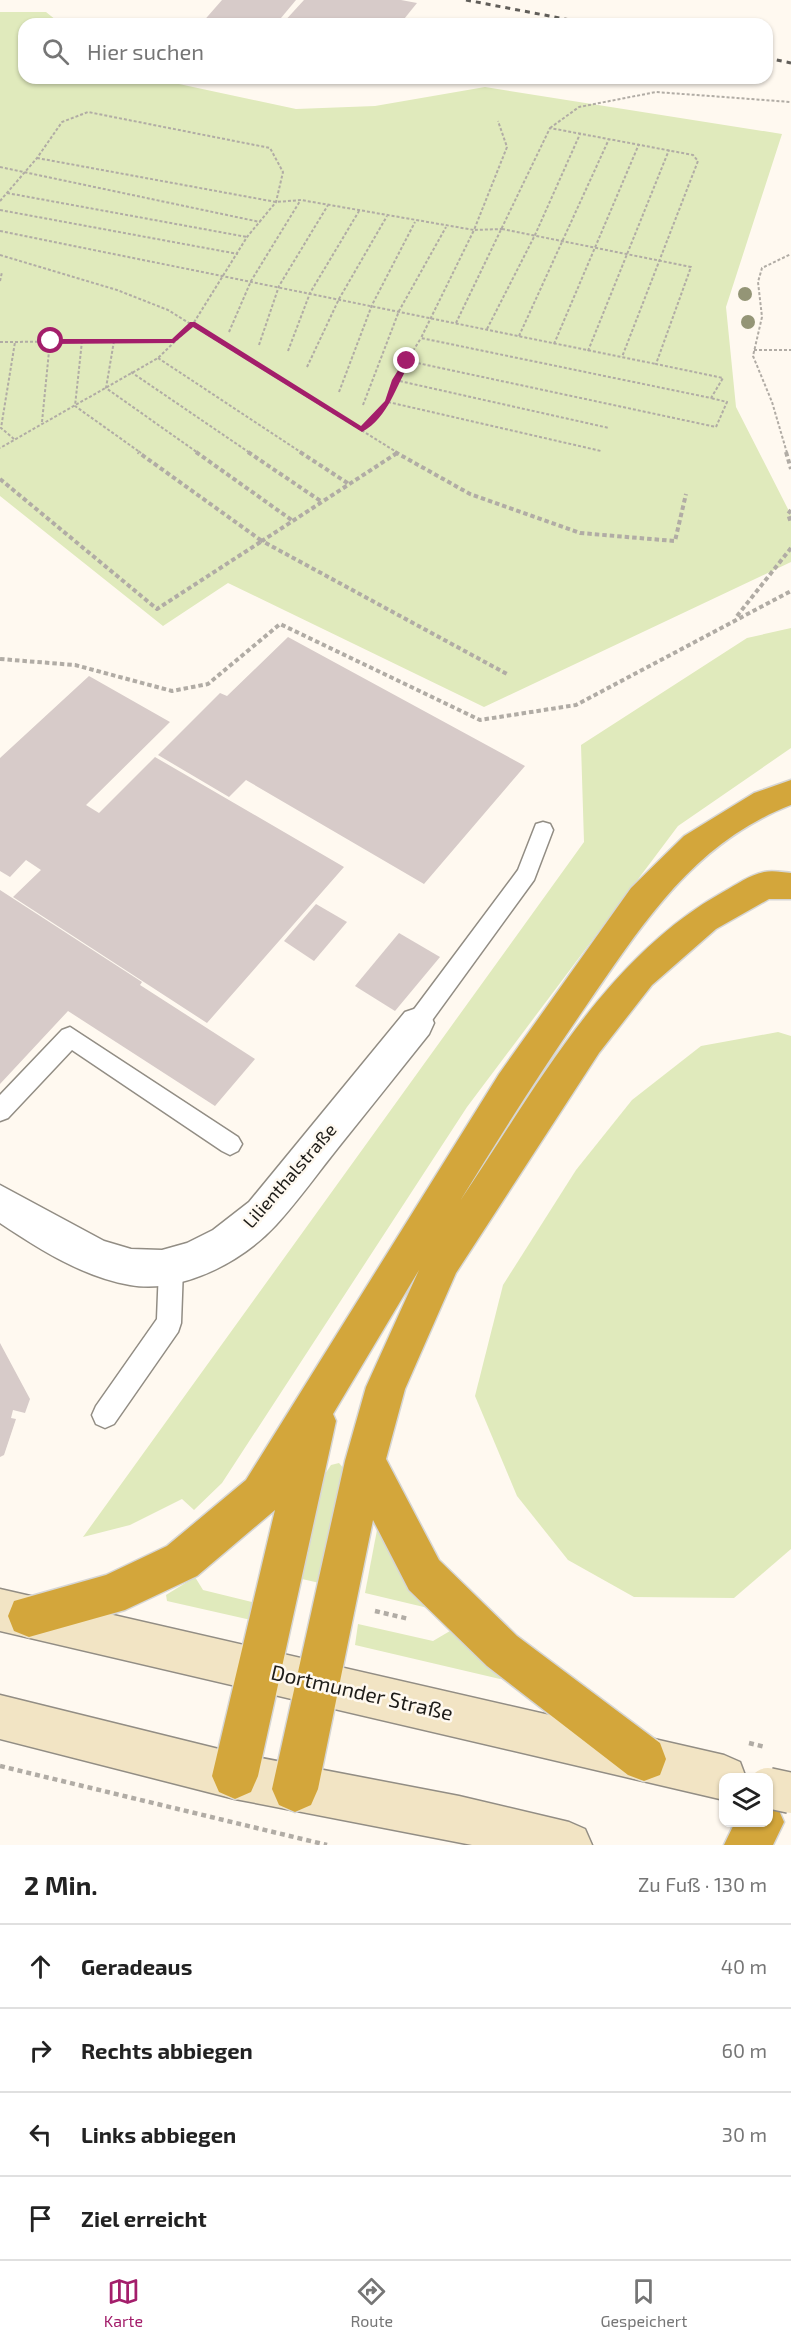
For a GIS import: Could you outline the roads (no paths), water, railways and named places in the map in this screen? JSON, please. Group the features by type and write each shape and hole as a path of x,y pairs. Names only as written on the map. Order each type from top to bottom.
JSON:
{"highway":[{"path":"14,1613 110,1595 182,1562 261,1496 511,1085 643,898 695,845 765,802 791,792"},
{"path":"295,1789 365,1461 386,1388 444,1260 587,1042 640,975 704,919 765,885 791,886"},
{"path":"235,1776 323,1393"},
{"path":"365,1461 424,1575 502,1651 644,1759"},
{"path":"773,1802 791,1773"},
{"path":"747,1845 758,1827"}],"main road":[{"name":"Dortmunder Straße","path":"14,1613 719,1777"},
{"path":"0,1717 235,1776 507,1830 569,1845"},
{"path":"773,1789 791,1793"}],"street":[{"name":"Lilienthalstraße","path":"0,1202 57,1240 97,1257 138,1268 171,1268 198,1260 233,1240 262,1214 417,1023"}],"lane":[{"path":"417,1023 527,874 543,830"},
{"path":"0,1111 70,1037 230,1144"},
{"path":"105,1415 169,1323 171,1268"}],"railway":[{"path":"466,0 560,18"},
{"path":"773,59 791,63"}]}
